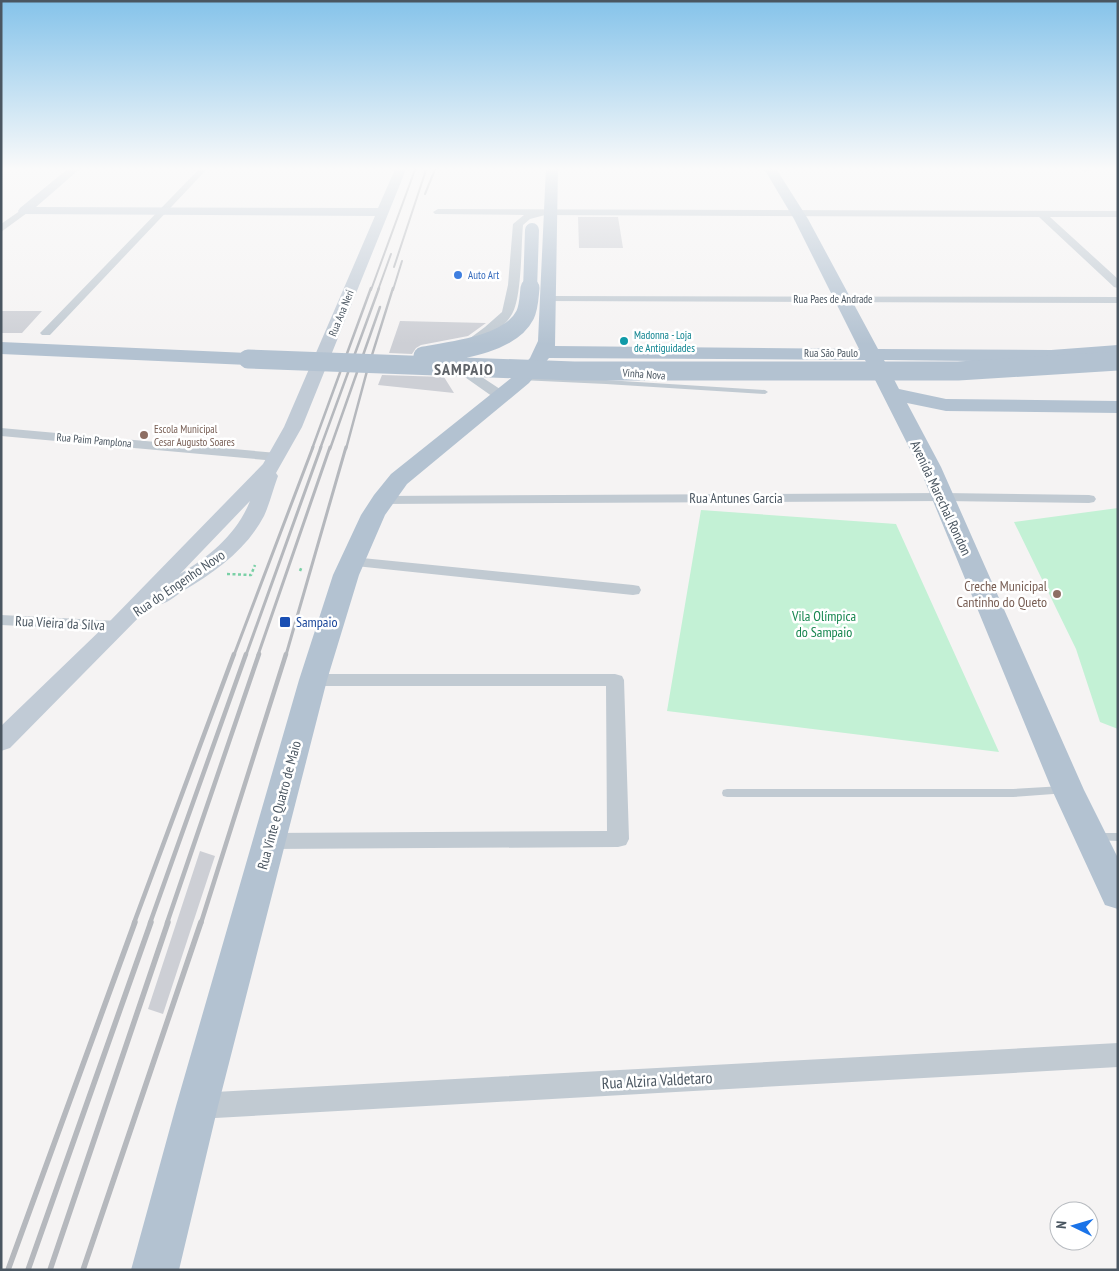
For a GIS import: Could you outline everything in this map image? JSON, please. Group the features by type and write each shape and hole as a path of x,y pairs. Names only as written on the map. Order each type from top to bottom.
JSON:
{"main road":[{"name":"Rua Ana Neri","path":"274,462 293,427 377,226"},
{"path":"421,356 487,342 519,323 527,309 540,226"},
{"name":"Rua Vinte e Quatro de Maio","path":"155,1270 197,1106 313,680 352,562 364,533 382,500 399,479 512,388 537,364 544,352 547,341 548,299 542,226"},
{"name":"Avenida Marechal Rondon","path":"804,226 930,467 1068,790 1118,895"},
{"path":"1,348 129,354 421,356 816,363 847,369 874,379 889,390 950,405 1118,407"},
{"name":"Rua São Paulo","path":"544,352 1051,356 1118,351"},
{"path":"932,354 928,365 930,374 950,405"},
{"path":"252,355 574,371 958,371 1118,361"},
{"path":"910,431 931,412 950,405"},
{"name":"Rua do Engenho Novo","path":"1,742 122,622 229,550 253,518 274,462"}],"street":[{"path":"46,333 147,226"},
{"path":"512,388 456,365 455,354 477,336 491,329 509,311 518,226"},
{"path":"1055,226 1118,285"},
{"name":"Rua Paes de Andrade","path":"548,299 1118,300"},
{"name":"Rua Paim Pamplona","path":"1,432 274,462"},
{"name":"Rua Antunes Garcia","path":"382,500 942,497 1089,499"},
{"path":"352,562 633,590"},
{"name":"Rua Vieira da Silva","path":"1,620 122,622"},
{"path":"269,841 618,839 615,680 313,680"},
{"name":"Rua Alzira Valdetaro","path":"197,1106 1118,1055"}],"lane":[{"name":"Vinha Nova","path":"512,388 606,382 765,392"},
{"path":"727,793 1013,793 1068,790"},
{"path":"1090,838 1118,837"}],"path":[{"path":"250,575 255,565"},
{"path":"300,571 302,566"}],"green space":[{"path":"1118,508 1118,729 1100,722 1076,649 1014,522"},
{"name":"Vila Olímpica do Sampaio","path":"701,510 896,524 999,752 667,711"}],"building":[{"path":"578,226 620,226 623,248 579,248"},
{"path":"1,311 42,311 22,333 1,333"},
{"path":"400,321 486,323 468,336 421,345 412,354 389,353"},
{"path":"382,375 444,377 454,393 378,385"},
{"path":"200,851 215,856 163,1014 148,1009"}],"railway":[{"path":"371,290 394,226"},
{"path":"394,267 407,226"},
{"path":"378,290 391,254"},
{"path":"393,290 402,261"},
{"path":"312,449 371,288"},
{"path":"320,449 379,288"},
{"path":"346,449 367,371 393,288"},
{"path":"330,449 380,307"},
{"path":"234,655 313,447"},
{"path":"246,655 321,447"},
{"path":"258,655 330,447"},
{"path":"286,655 346,447"},
{"path":"134,923 234,654"},
{"path":"150,923 246,654"},
{"path":"167,923 259,654"},
{"path":"201,923 286,654"},
{"path":"8,1270 135,922"},
{"path":"28,1270 151,922"},
{"path":"50,1270 168,922"},
{"path":"83,1270 201,922"}],"place":[{"name":"Auto Art","path":"458,275"},
{"name":"Madonna - Loja de Antiguidades","path":"624,341"},
{"name":"Escola Municipal Cesar Augusto Soares","path":"144,435"},
{"name":"Creche Municipal Cantinho do Queto","path":"1057,594"},
{"name":"Sampaio","path":"285,622"}],"district":[{"name":"SAMPAIO","path":"464,369"}]}
